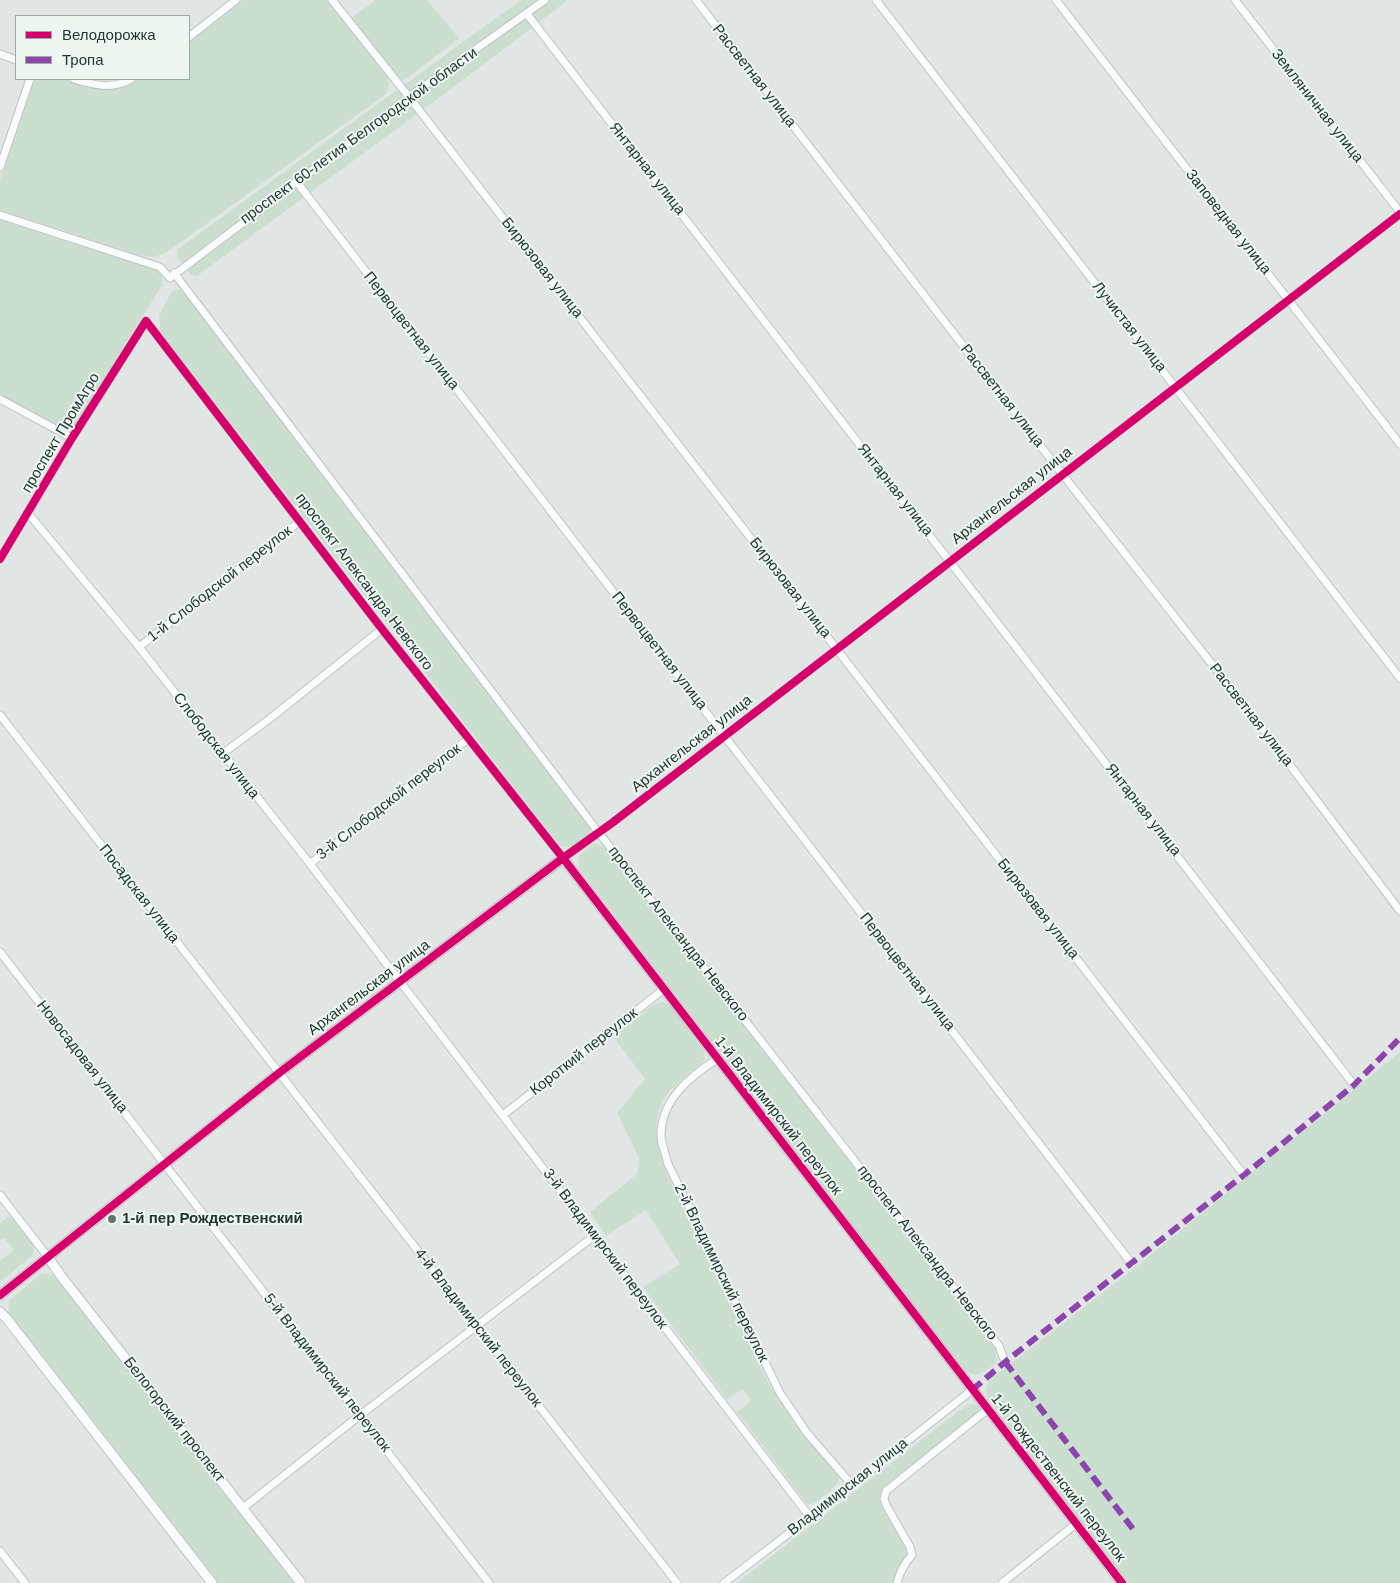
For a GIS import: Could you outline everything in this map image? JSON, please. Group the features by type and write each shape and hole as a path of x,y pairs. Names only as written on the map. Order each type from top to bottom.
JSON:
{"street":[{"path":"190,36 236,0"},
{"name":"Бирюзовая улица","path":"332,0 837,648 1244,1175"},
{"name":"проспект 60-летия Белгородской области","path":"174,274 409,97 545,0"},
{"name":"Рассветная улица","path":"696,0 1062,475 1259,724 1400,911"},
{"name":"Лучистая улица","path":"876,0 1400,678"},
{"name":"Заповедная улица","path":"1056,0 1400,444"},
{"name":"Земляничная улица","path":"1235,0 1400,213"},
{"name":"Янтарная улица","path":"527,14 1354,1085"},
{"path":"0,54 15,60"},
{"path":"0,167 30,80"},
{"path":"78,80 104,87 130,80"},
{"name":"Первоцветная улица","path":"296,181 1132,1264"},
{"name":"Архангельская улица","path":"0,1295 279,1073 563,858 599,833 1400,213"},
{"name":"проспект Александра Невского","path":"0,215 160,267 170,278 174,274 599,833 999,1346 1004,1362"},
{"name":"проспект Александра Невского","path":"146,321 382,629 563,858"},
{"name":"проспект ПромАгро","path":"0,559 72,438 146,321"},
{"path":"0,399 72,438"},
{"name":"Слободская улица","path":"28,513 139,647 310,864 399,982"},
{"name":"1-й Слободской переулок","path":"139,647 300,521"},
{"path":"222,754 272,717 382,629"},
{"name":"Посадская улица","path":"0,715 279,1073"},
{"name":"3-й Слободской переулок","path":"310,864 468,739"},
{"name":"1-й Владимирский переулок","path":"563,858 972,1390"},
{"name":"Новосадовая улица","path":"0,952 165,1163"},
{"name":"3-й Владимирский переулок","path":"399,982 503,1114 594,1236 810,1517"},
{"name":"Короткий переулок","path":"503,1114 664,989"},
{"name":"2-й Владимирский переулок","path":"717,1059 703,1068 678,1090 670,1101 663,1119 661,1138 668,1164 780,1393 807,1433 852,1485"},
{"name":"4-й Владимирский переулок","path":"279,1073 677,1583"},
{"name":"5-й Владимирский переулок","path":"165,1163 489,1583"},
{"path":"0,1195 48,1257"},
{"path":"243,1508 359,1416 594,1236"},
{"name":"Белогорский проспект","path":"48,1257 301,1583"},
{"path":"0,1312 212,1583"},
{"name":"1-й Рождественский переулок","path":"972,1390 1122,1583"},
{"name":"Владимирская улица","path":"724,1583 972,1390"},
{"path":"898,1583 900,1572 912,1555 910,1547 886,1506 884,1499 886,1491 988,1409"},
{"path":"1002,1583 1076,1523"},
{"path":"0,1551 25,1583"}],"green space":[{"path":"243,0 332,0 388,75 389,85 386,94 167,252 154,257 142,256 0,210 0,180 34,80 69,80 99,89 116,88 137,80 190,80 190,40"},
{"path":"376,0 427,0 459,38 407,78 401,80 396,78 351,18"},
{"path":"521,0 568,0 463,80 197,276 191,275 177,257 178,249"},
{"path":"0,220 156,269 162,276 162,285 72,430 60,428 0,396"},
{"path":"180,290 186,295 589,826 591,831 580,843 569,847 559,845 161,333 159,316 172,291"},
{"path":"594,843 604,847 995,1345 997,1362 988,1369 981,1373 973,1374 963,1369 581,871 578,862 580,855"},
{"path":"663,1002 671,1005 703,1050 705,1058 701,1064 674,1087 661,1105 658,1114 657,1134 663,1163 769,1384 797,1426 836,1472 839,1479 826,1495 808,1505 737,1412 751,1401 743,1389 727,1399 643,1287 680,1264 646,1210 606,1236 590,1212 637,1174 639,1158 617,1113 645,1079 614,1035 654,1004"},
{"path":"1400,1052 1400,1583 1129,1583 991,1403 986,1391 989,1382 1132,1270"},
{"path":"10,1217 15,1219 34,1245 33,1255 0,1282 0,1261 14,1250 4,1238 0,1240 0,1223"},
{"path":"42,1273 57,1276 295,1583 216,1583 8,1315 9,1301"},
{"path":"974,1404 979,1406 979,1411 975,1415 896,1477 885,1487 879,1497 884,1512 902,1539 909,1554 897,1572 895,1583 737,1583 959,1411 968,1405"}],"marked path":[{"path":"972,1390 1005,1362 1244,1175 1354,1085 1400,1038"},
{"path":"1005,1362 1136,1533"}],"cycle path":[{"path":"0,1295 279,1073 612,823 1400,214"},
{"path":"0,559 72,438 146,321 382,629 563,858 1122,1583"}],"place":[{"name":"1-й пер Рождественский","path":"112,1219"}]}
